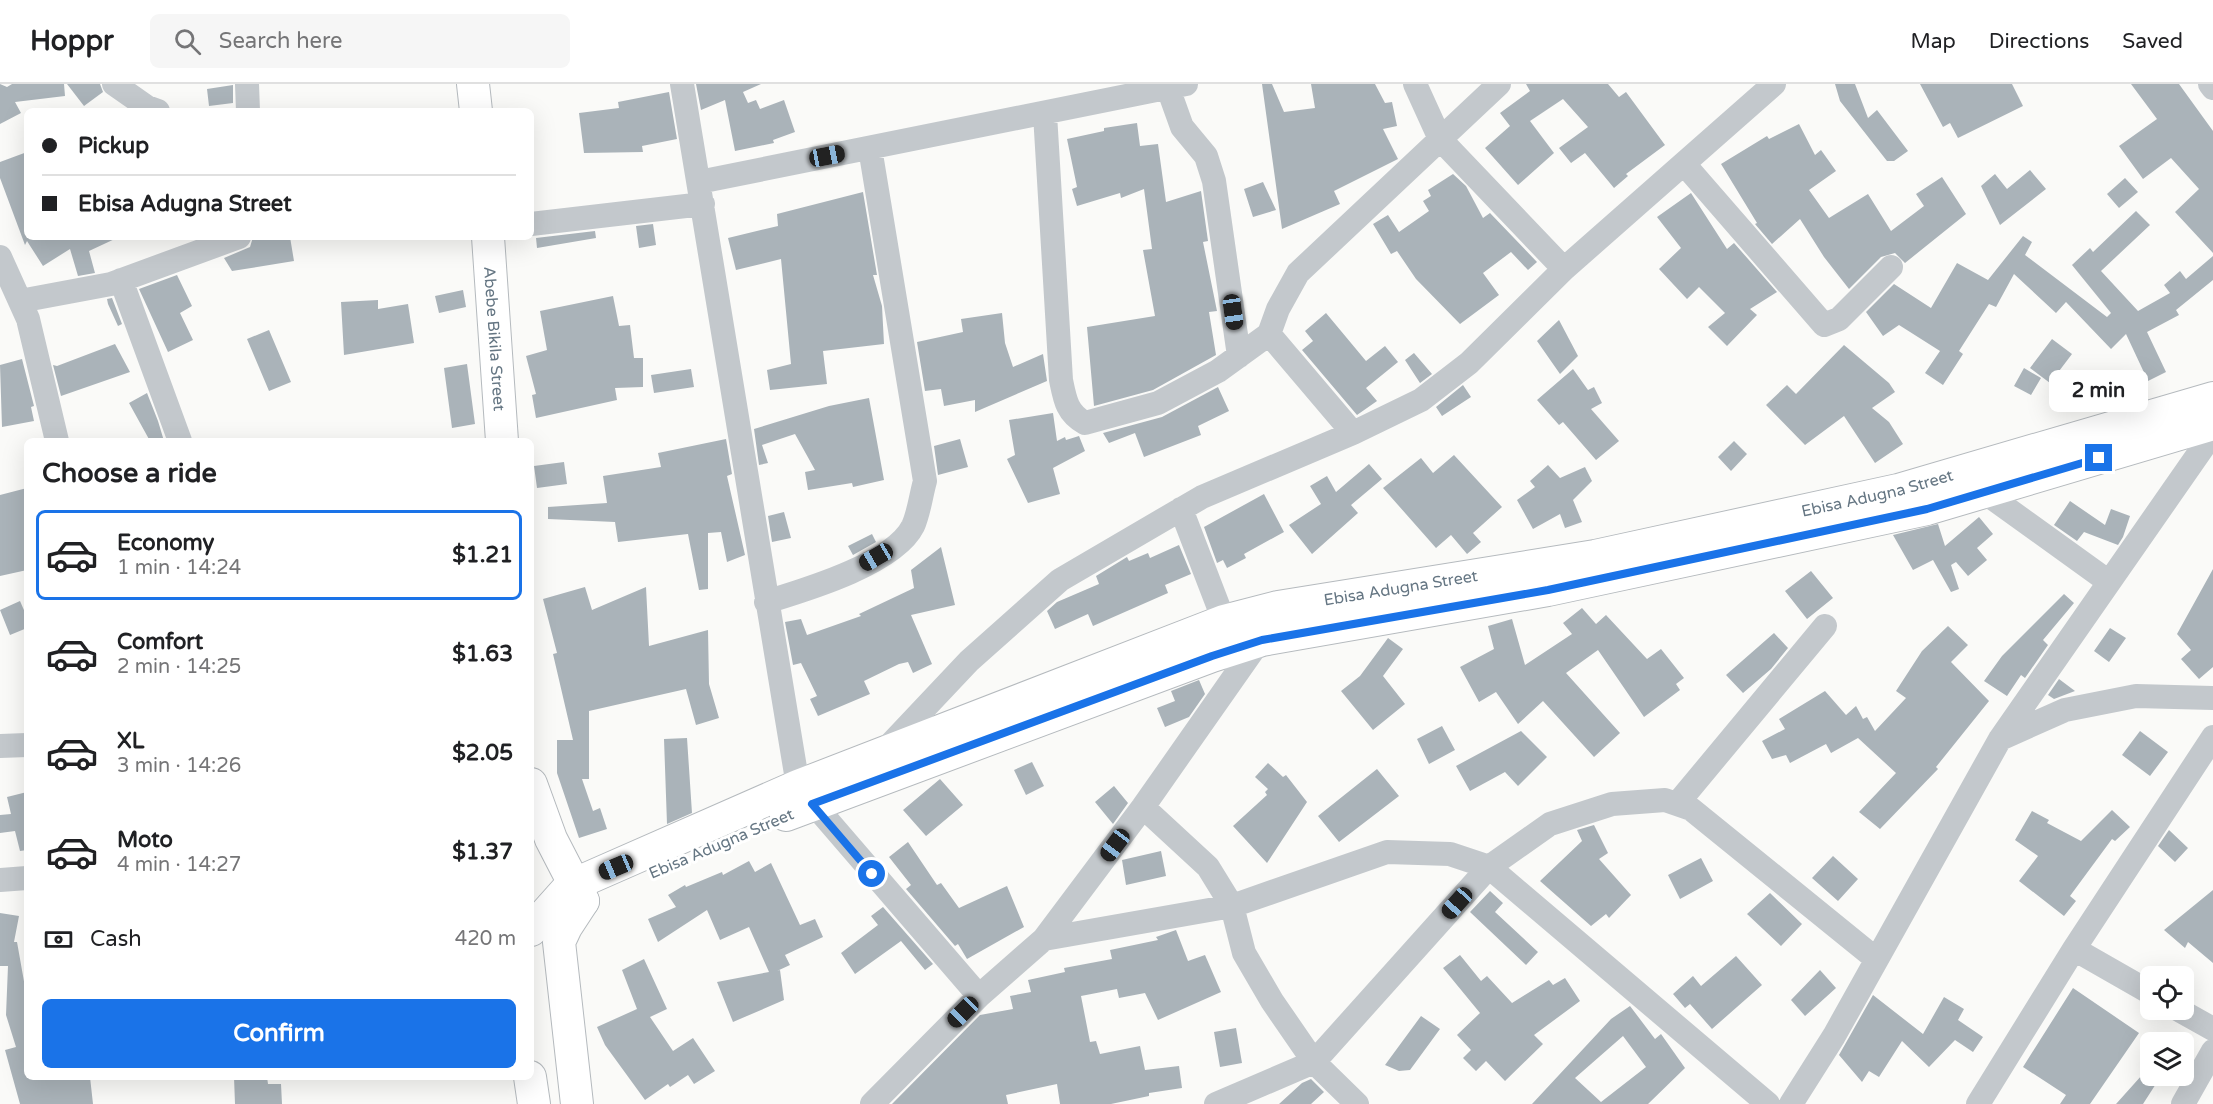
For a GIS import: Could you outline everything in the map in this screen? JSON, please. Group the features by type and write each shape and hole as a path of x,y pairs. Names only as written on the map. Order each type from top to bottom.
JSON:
{"main road":[{"path":"473,84 476,108"},
{"name":"Abebe Bikila Street","path":"488,240 502,438"},
{"name":"Ebisa Adugna Street","path":"578,892 805,795 880,755 1224,621 1278,607 1595,556 1898,490 2213,398"},
{"name":"Ebisa Adugna Street","path":"578,892 616,867 805,795 1262,640 1548,590 1927,509 2213,424"},
{"path":"534,793 544,823 578,892 560,942 577,1104"},
{"path":"534,928 578,892"},
{"path":"530,1080 534,1104"}],"street":[{"path":"114,84 150,108"},
{"path":"247,84 248,108"},
{"path":"682,84 766,602 805,795 979,996"},
{"path":"1415,84 1440,139 1564,269"},
{"path":"1045,114 1061,380 1066,406 1073,416 1085,423 1158,403 1218,371 1269,334 1278,309 1298,273 1500,84"},
{"path":"880,755 969,661 1060,580 1202,497 1353,433 1421,400 1437,388 1469,363 1564,269 1685,165 1774,84"},
{"path":"2210,84 2213,88"},
{"path":"534,223 701,193 870,148 1177,86 1182,127 1206,156 1214,181 1239,356"},
{"path":"766,602 839,579 895,546 913,527 925,481 870,148"},
{"path":"1685,165 1824,325 1839,319 1891,267"},
{"path":"20,301 121,280 230,240"},
{"path":"0,257 28,319 56,438"},
{"path":"121,280 179,438"},
{"path":"1269,334 1353,433"},
{"path":"1791,1104 1834,1036 2000,739 2213,433"},
{"path":"1984,492 2109,582"},
{"path":"1181,509 1224,621"},
{"path":"872,1104 979,996 1044,939 1143,807 1262,640 1278,607"},
{"path":"1677,804 1825,626"},
{"path":"2000,739 2065,710 2136,696 2213,698"},
{"path":"1978,1104 2074,949 2213,737"},
{"path":"0,747 24,745"},
{"path":"1216,1104 1314,1062 1489,867 1550,824 1612,804 1665,800 1691,809 1876,959"},
{"path":"1143,807 1208,867 1232,906 1244,953 1272,1001 1314,1062 1357,1104"},
{"path":"1044,939 1232,906 1387,852 1450,854 1489,867 1741,1095 1768,1104"},
{"path":"0,880 24,878"},
{"path":"2074,949 2140,987"},
{"path":"2194,1018 2213,1029"},
{"path":"2183,1104 2213,1051"},
{"path":"1269,1104 1276,1079"}],"building":[{"path":"0,84 7,87 12,84 64,84 65,96 15,102 21,113 0,124"},
{"path":"67,84 100,84 103,92 84,106"},
{"path":"696,84 761,84 743,92 748,103 756,100 760,109 784,100 795,132 773,140 774,143 735,151 725,100 701,110"},
{"path":"1262,84 1272,84 1284,112 1315,108 1311,84 1375,84 1385,103 1392,102 1397,126 1383,129 1398,159 1334,191 1340,204 1282,229"},
{"path":"1526,84 1608,84 1619,97 1626,92 1665,145 1626,174 1628,176 1614,188 1585,153 1571,163 1559,148 1588,127 1563,99 1530,121 1554,153 1518,185 1485,148 1510,126 1500,113 1530,91"},
{"path":"1835,84 1855,84 1868,118 1877,110 1908,151 1894,161 1887,161 1840,101"},
{"path":"1920,84 2012,84 2023,106 1958,138 1950,123 1943,127"},
{"path":"2131,84 2179,84 2213,131 2213,253 2175,212 2199,189 2171,158 2143,179 2119,146 2157,119"},
{"path":"233,85 233,103 209,106 207,89"},
{"path":"669,92 677,139 642,146 643,152 584,153 579,113 619,108 618,102"},
{"path":"1137,123 1140,146 1158,144 1166,202 1201,191 1208,241 1203,242 1217,311 1209,312 1216,355 1153,390 1094,406 1087,327 1155,316 1143,250 1152,249 1144,189 1121,198 1120,193 1077,206 1072,189 1077,187 1067,139 1104,131 1104,128"},
{"path":"1799,124 1815,155 1821,150 1836,171 1809,190 1829,218 1868,194 1891,231 1924,206 1916,194 1942,177 1966,214 1905,263 1895,253 1881,257 1849,289 1824,257 1800,219 1772,244 1755,224 1757,223 1721,164 1767,136 1769,139"},
{"path":"24,153 24,240 113,240 89,251 95,273 78,276 70,249 43,266 27,241 25,245 0,178 0,162"},
{"path":"2030,170 2046,189 2000,225 1981,186 1995,174 2007,189"},
{"path":"1453,174 1466,186 1483,218 1490,213 1537,262 1528,270 1511,252 1483,273 1499,295 1460,324 1416,279 1397,251 1391,254 1373,224 1388,215 1399,232 1429,211 1423,201 1431,196 1428,190"},
{"path":"2125,178 2138,192 2119,208 2107,194"},
{"path":"1263,182 1276,210 1253,217 1244,189"},
{"path":"863,192 877,275 873,275 882,306 884,344 823,351 827,384 770,390 767,370 791,364 781,259 736,270 728,238 778,226 777,214"},
{"path":"1691,193 1727,249 1734,243 1777,292 1750,309 1757,315 1727,346 1708,327 1725,313 1699,287 1687,299 1659,269 1681,248 1657,217"},
{"path":"2136,211 2150,225 2101,271 2138,311 2170,293 2164,285 2180,271 2186,279 2213,256 2213,280 2176,310 2179,315 2147,332 2166,372 2148,381 2126,334 2111,349 2066,302 2056,313 2014,274 1996,307 1989,304 1959,351 1963,354 1943,385 1925,373 1940,351 1899,325 1883,336 1866,312 1894,284 1931,308 1957,263 1988,280 2023,236 2032,242 2025,255 2107,317 2111,313 2072,265 2090,248 2093,252"},
{"path":"653,224 656,245 639,248 636,226"},
{"path":"595,231 596,238 537,248 536,238"},
{"path":"252,240 290,240 294,261 232,271 224,258 250,247"},
{"path":"177,275 192,306 180,313 193,340 168,352 139,289"},
{"path":"463,290 466,307 439,313 435,296"},
{"path":"613,296 619,326 630,325 634,358 643,358 643,387 615,388 617,400 536,418 532,395 536,394 526,356 547,350 540,311"},
{"path":"112,298 122,324 118,326 108,304 107,299"},
{"path":"378,300 378,309 408,304 414,343 344,355 341,302"},
{"path":"1002,313 1005,343 1013,367 1043,354 1047,381 975,412 975,400 944,406 941,389 925,391 917,342 963,332 961,319"},
{"path":"1326,313 1366,361 1385,346 1398,362 1366,388 1377,401 1357,415 1302,350 1313,341 1305,331"},
{"path":"1559,320 1578,356 1560,374 1537,341"},
{"path":"269,330 291,382 269,391 247,339"},
{"path":"2052,339 2072,354 2050,383 2030,368"},
{"path":"115,344 130,372 61,396 53,365 57,366"},
{"path":"1844,345 1889,383 1895,392 1872,408 1889,422 1903,444 1875,463 1844,416 1805,445 1766,405 1787,385 1796,394"},
{"path":"1414,353 1432,374 1420,383 1405,360"},
{"path":"22,359 34,406 31,407 34,421 2,427 0,365"},
{"path":"467,364 475,424 452,428 444,368"},
{"path":"2024,368 2041,378 2031,395 2014,386"},
{"path":"691,369 694,387 654,393 651,375"},
{"path":"1573,369 1588,390 1594,387 1602,403 1591,409 1619,441 1596,460 1563,422 1559,425 1537,400"},
{"path":"1463,385 1471,397 1442,416 1436,407"},
{"path":"1218,387 1229,411 1198,426 1201,435 1144,457 1135,433 1109,443 1103,433 1162,417"},
{"path":"147,393 163,438 148,438 129,403"},
{"path":"869,398 884,480 853,487 852,483 808,490 805,472 815,470 795,434 762,445 768,463 759,465 754,429 829,406"},
{"path":"1053,413 1057,441 1065,437 1066,440 1079,436 1085,451 1053,468 1060,494 1028,503 1007,459 1015,455 1009,420"},
{"path":"726,439 732,474 727,476 745,555 727,562 721,532 708,533 708,589 699,590 688,534 618,542 615,522 548,519 548,507 607,503 603,476 661,467 658,453"},
{"path":"960,439 968,467 938,475 934,446"},
{"path":"1734,441 1747,454 1731,471 1718,457"},
{"path":"1454,455 1502,507 1473,533 1481,542 1467,554 1451,535 1436,548 1383,488 1421,458 1433,473"},
{"path":"564,462 567,484 537,488 534,466"},
{"path":"1369,464 1382,479 1351,505 1358,513 1312,554 1289,525 1321,504 1310,486 1327,476 1336,492"},
{"path":"1548,465 1560,478 1585,467 1592,481 1573,500 1582,522 1565,528 1560,514 1533,529 1517,500 1535,487 1530,481"},
{"path":"24,489 24,571 0,576 0,495"},
{"path":"1264,494 1284,532 1244,554 1246,558 1227,568 1223,560 1217,563 1204,527"},
{"path":"2070,501 2105,525 2111,509 2130,516 2118,545 2084,532 2077,541 2054,525"},
{"path":"784,512 791,538 772,542 768,516"},
{"path":"1979,517 1993,534 1977,548 1987,560 1968,576 1956,562 1951,565 1959,589 1951,592 1933,560 1913,570 1893,535 1938,524 1945,546"},
{"path":"872,534 876,542 853,555 848,546"},
{"path":"1179,545 1191,574 1165,585 1168,593 1093,626 1088,614 1055,629 1047,611 1057,602 1099,584 1096,576 1127,557 1129,561 1148,553 1150,558"},
{"path":"941,547 955,605 911,615 932,664 913,673 908,662 899,664 864,681 870,694 818,716 810,699 817,696 801,663 793,665 785,622 801,619 807,635 861,616 859,614 914,588 911,570"},
{"path":"2213,569 2213,667 2199,679 2181,659 2191,650 2177,634"},
{"path":"1811,571 1833,598 1807,619 1785,591"},
{"path":"585,587 592,610 646,587 649,646 708,630 709,684 719,718 696,725 686,689 589,711 589,779 582,779 593,811 600,808 607,829 579,838 557,773 557,740 573,740 553,654 557,653 543,599"},
{"path":"2064,594 2074,603 2043,640 2048,645 2025,678 2021,675 2007,696 1984,681 2002,656"},
{"path":"20,601 24,610 24,629 10,635 0,610"},
{"path":"1582,608 1596,624 1606,615 1647,659 1661,649 1684,678 1676,684 1680,690 1644,717 1598,650 1566,673 1620,733 1594,757 1543,701 1518,724 1496,692 1479,702 1460,667 1494,649 1488,626 1512,619 1525,665 1572,634 1563,623"},
{"path":"1948,626 1968,645 1951,662 1989,701 1936,767 1938,769 1880,829 1859,812 1896,773 1858,738 1831,753 1826,744 1790,763 1786,755 1772,759 1762,741 1785,729 1779,719 1825,691 1846,715 1856,706 1863,719 1867,717 1875,731 1906,698 1896,691 1922,651"},
{"path":"2110,628 2126,638 2109,662 2094,651"},
{"path":"1774,633 1788,648 1771,669 1743,693 1726,675"},
{"path":"1388,638 1403,649 1383,676 1405,704 1373,730 1341,691 1360,676"},
{"path":"2059,679 2075,691 2054,699 2048,695"},
{"path":"1199,680 1205,694 1189,717 1165,727 1157,708 1175,701 1171,691"},
{"path":"1442,726 1455,750 1429,764 1417,739"},
{"path":"1521,731 1547,757 1518,786 1505,772 1470,791 1456,766"},
{"path":"2140,731 2168,752 2150,776 2122,755"},
{"path":"687,738 692,813 667,824 664,739"},
{"path":"1032,762 1044,786 1026,795 1014,770"},
{"path":"1268,763 1283,777 1286,775 1307,802 1267,863 1233,826 1267,795 1265,792 1268,789 1255,777"},
{"path":"1377,769 1399,796 1339,842 1318,816"},
{"path":"940,779 963,805 926,836 903,810"},
{"path":"1114,786 1128,803 1113,824 1095,802"},
{"path":"24,793 24,850 20,851 15,831 0,833 0,815 11,814 7,797"},
{"path":"2112,810 2130,827 2115,841 2112,839 2070,896 2076,901 2064,916 2019,881 2038,856 2015,840 2032,811 2049,820 2047,823 2081,841"},
{"path":"1594,825 1608,853 1599,859 1631,895 1609,918 1606,914 1591,926 1540,881 1582,841 1577,830"},
{"path":"2169,830 2188,848 2175,862 2158,846"},
{"path":"908,842 937,885 941,883 959,908 1007,886 1024,927 967,959 958,944 955,946 906,889 911,885 889,857"},
{"path":"1161,851 1166,876 1126,885 1122,860"},
{"path":"1833,856 1858,879 1838,901 1812,878"},
{"path":"1701,858 1713,881 1680,899 1668,875"},
{"path":"749,861 755,872 771,863 800,925 815,919 823,937 785,955 790,965 777,971 780,970 784,1000 733,1022 717,982 769,972 749,927 720,940 707,910 658,942 648,919 676,907 668,895 685,885 686,887 722,872 723,875"},
{"path":"2213,890 2213,963 2188,942 2185,948 2164,930"},
{"path":"1490,891 1503,903 1495,912 1538,952 1526,965 1470,912"},
{"path":"1770,893 1802,924 1781,946 1747,914"},
{"path":"883,907 933,964 925,970 901,941 855,974 841,953 878,925 871,916"},
{"path":"0,913 19,916 14,942 17,942 24,981 24,1080 90,1080 93,1104 20,1104 5,1050 16,1047 6,1015 8,966 0,966"},
{"path":"1176,930 1188,961 1205,955 1221,992 1158,1020 1145,993 1119,998 1117,989 1081,996 1090,1042 1096,1041 1100,1054 1140,1046 1145,1070 1179,1066 1182,1088 1149,1093 1149,1096 1111,1104 1060,1104 1057,1084 1006,1095 1008,1104 892,1104 980,1015 1013,1009 1010,996 1031,992 1028,980 1065,972 1064,968 1112,959 1110,950 1158,940 1156,937"},
{"path":"1460,955 1481,981 1487,976 1512,1003 1549,980 1553,985 1565,978 1580,1001 1534,1035 1543,1044 1505,1081 1486,1061 1476,1071 1463,1058 1471,1050 1457,1035 1480,1013 1443,968"},
{"path":"1736,956 1762,985 1712,1029 1690,1004 1685,1008 1673,994 1693,976 1701,986"},
{"path":"644,959 667,1009 650,1017 673,1051 693,1038 715,1071 694,1084 688,1075 670,1087 668,1084 645,1100 605,1045 597,1027 637,1009 622,970"},
{"path":"1820,970 1836,988 1805,1016 1791,1000"},
{"path":"2073,988 2139,1033 2090,1104 2060,1104 2066,1095 2023,1067"},
{"path":"1873,995 1923,1034 1944,997 1964,1009 1958,1020 1983,1037 1973,1052 1955,1040 1929,1067 1902,1041 1879,1077 1869,1071 1862,1082 1839,1055"},
{"path":"1630,1006 1655,1039 1661,1034 1685,1068 1648,1104 1532,1104 1611,1019","holes":["1623,1036 1646,1067 1601,1102 1575,1078"]},
{"path":"1421,1016 1440,1029 1410,1070 1399,1071 1385,1065"},
{"path":"1236,1028 1242,1063 1220,1067 1214,1032"},
{"path":"2140,1077 2140,1086 2155,1086 2143,1104 2116,1104"},
{"path":"1311,1079 1324,1092 1311,1104 1279,1104 1302,1083"},
{"path":"234,1080 267,1080 268,1084 281,1084 282,1104 235,1104"}],"route":[{"path":"872,874 812,804 1212,656 1262,640 1548,590 1927,509 2099,458"}]}
